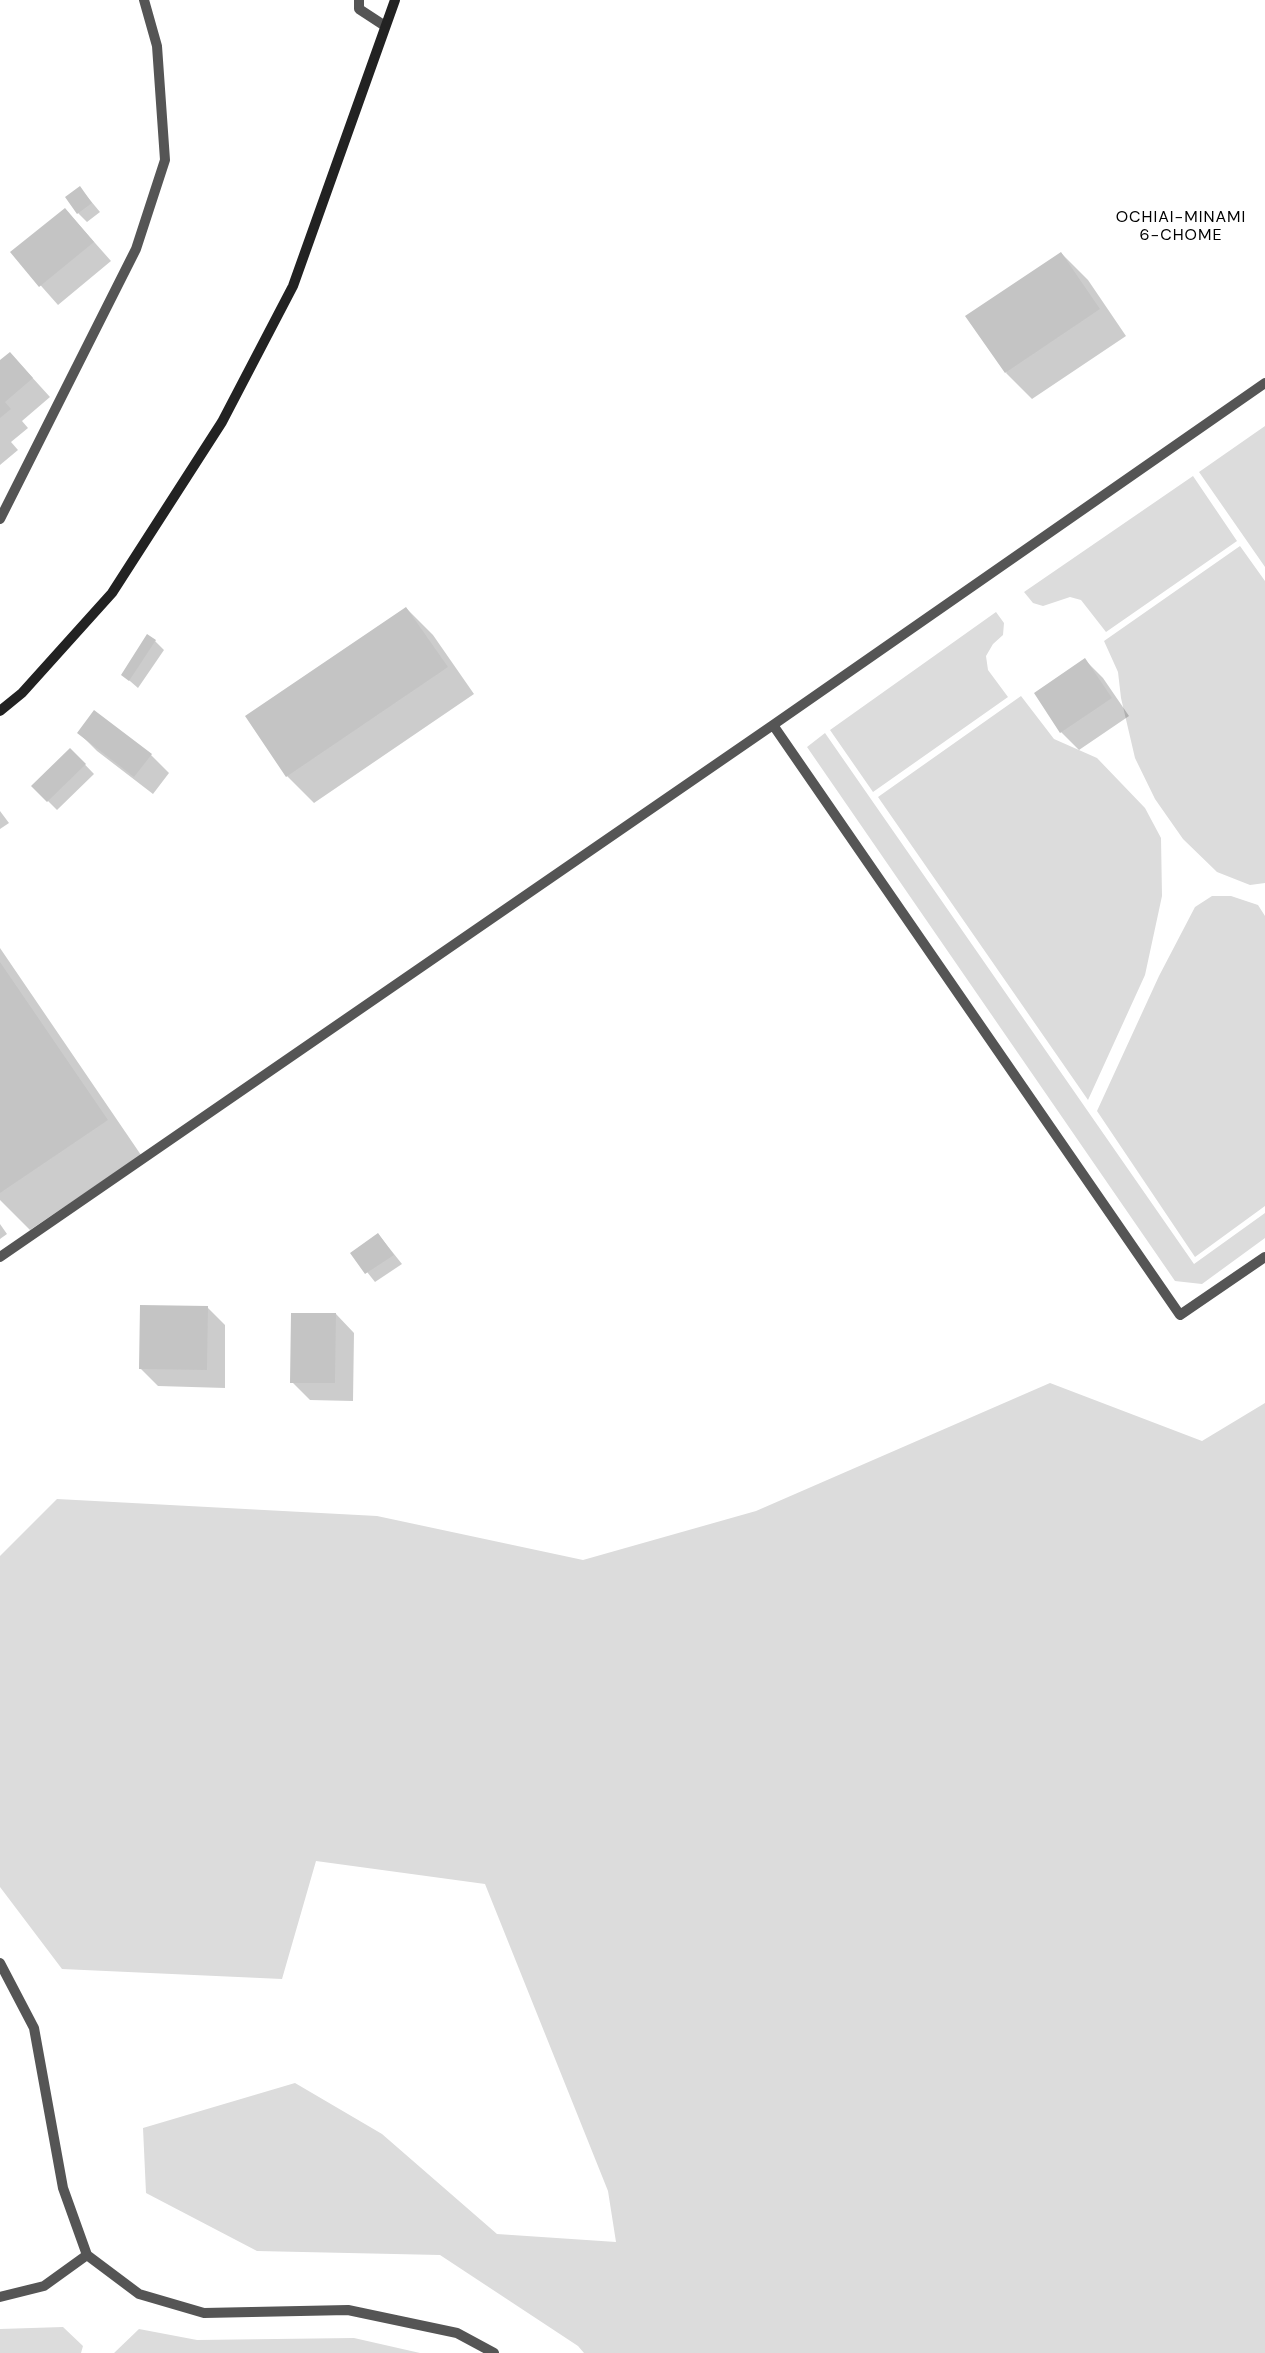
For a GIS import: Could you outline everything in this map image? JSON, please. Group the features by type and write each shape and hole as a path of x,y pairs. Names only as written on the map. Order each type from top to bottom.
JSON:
{"street":[{"path":"0,519 136,249 165,160 156,46 144,0"},
{"path":"359,0 359,9 385,26"},
{"path":"0,711 22,693 112,593 222,422 293,286 394,0"},
{"path":"0,1257 773,725 1265,383"},
{"path":"773,725 1180,1315 1265,1257"},
{"path":"0,1963 34,2028 63,2188 87,2255 139,2294 204,2313 348,2310 456,2333 494,2353"},
{"path":"0,2297 44,2286 87,2255"}],"shaded area":[{"path":"1265,426 1265,567 1199,472"},
{"path":"1193,476 1237,541 1106,632 1081,600 1070,597 1043,606 1033,603 1024,592"},
{"path":"1240,546 1265,581 1265,883 1250,885 1217,872 1183,839 1155,799 1135,758 1121,698 1118,672 1104,641"},
{"path":"996,612 1004,623 1003,635 993,644 986,656 988,670 1008,697 873,792 830,730"},
{"path":"1021,696 1054,739 1097,758 1145,808 1161,838 1162,896 1145,975 1088,1100 878,797"},
{"path":"825,733 1194,1264 1265,1213 1265,1238 1202,1284 1175,1281 807,747"},
{"path":"1212,896 1231,896 1258,905 1265,916 1265,1206 1195,1257 1097,1111 1159,976 1195,907"},
{"path":"1050,1383 1202,1441 1265,1403 1265,2353 584,2353 578,2346 440,2255 257,2251 146,2193 143,2128 295,2083 382,2134 497,2234 616,2242 608,2191 485,1884 316,1861 282,1979 62,1969 0,1887 0,1556 57,1499 377,1516 583,1560 756,1511"},
{"path":"63,2327 83,2346 81,2353 0,2353 0,2329"},
{"path":"139,2329 197,2340 354,2338 420,2353 114,2353"}],"building":[{"path":"80,186 92,203 77,214 65,197"},
{"path":"65,208 94,242 39,287 10,252"},
{"path":"1061,252 1100,309 1005,373 965,316"},
{"path":"10,352 33,378 5,402 11,409 0,418 0,360"},
{"path":"406,607 448,667 286,777 245,716"},
{"path":"147,634 156,640 129,681 121,675"},
{"path":"1085,658 1112,698 1060,733 1034,693"},
{"path":"94,710 152,754 134,777 77,733"},
{"path":"70,748 86,764 47,802 31,786"},
{"path":"0,962 108,1120 0,1193"},
{"path":"378,1233 394,1255 365,1274 350,1253"},
{"path":"140,1305 208,1306 207,1370 139,1369"},
{"path":"291,1313 336,1313 335,1383 290,1383"}],"district":[{"name":"OCHIAI-MINAMI 6-CHOME","path":"1181,227"}]}
